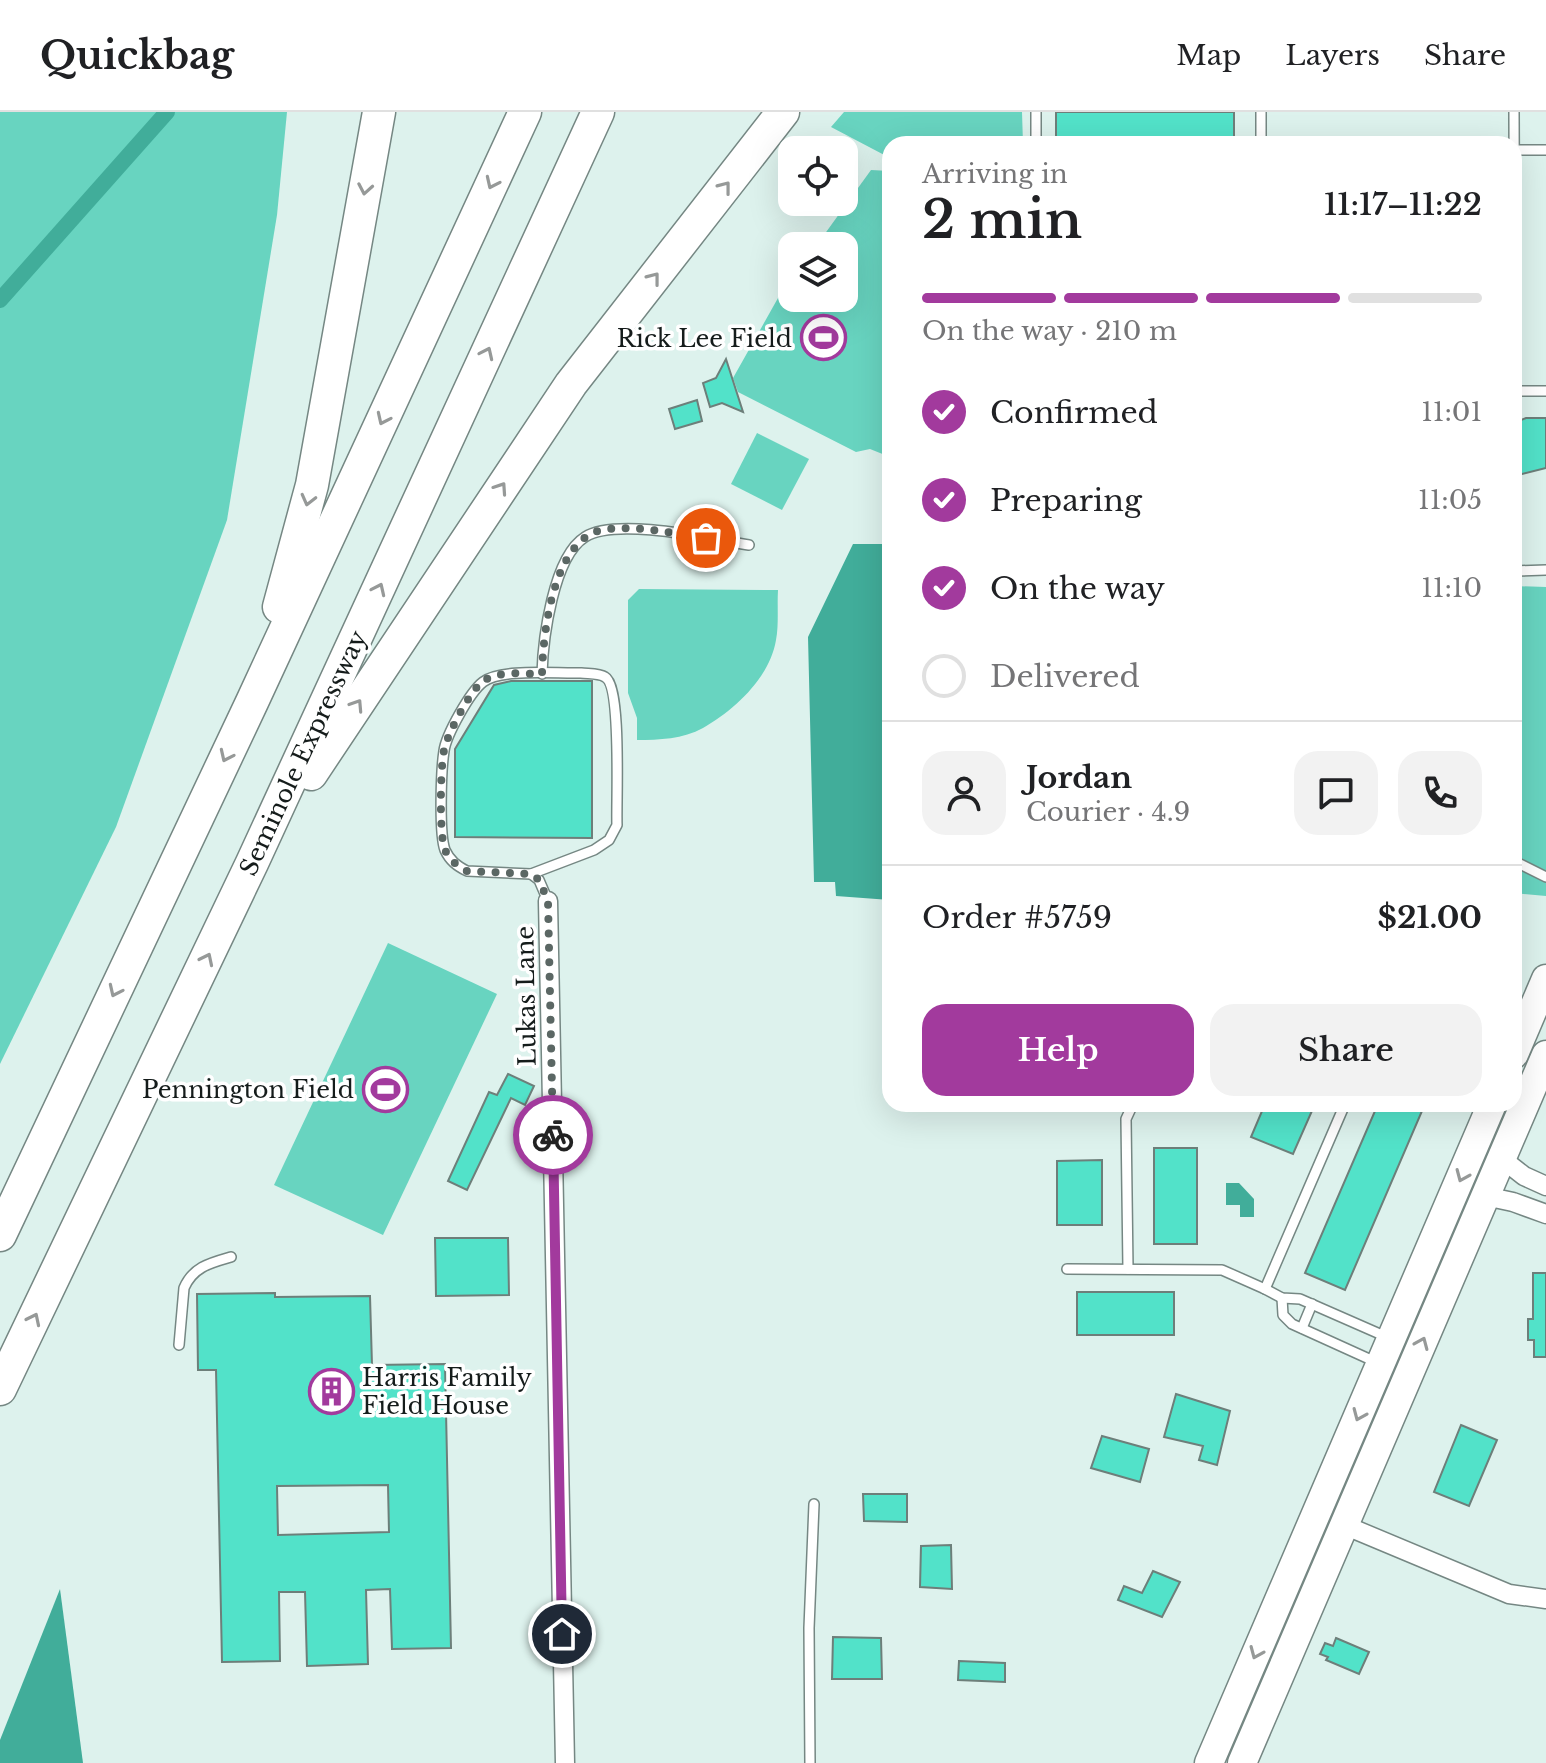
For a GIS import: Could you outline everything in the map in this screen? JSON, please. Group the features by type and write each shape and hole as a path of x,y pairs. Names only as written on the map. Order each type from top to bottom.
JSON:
{"highway":[{"path":"252,702 312,485 379,112"},
{"path":"0,1235 252,702 525,112"},
{"name":"Seminole Expressway","path":"0,1389 252,863 598,112"},
{"path":"252,863 571,384 783,112"}],"main road":[{"path":"1522,1035 1546,979"},
{"path":"1522,1110 1546,1055"},
{"path":"1209,1763 1489,1112"},
{"path":"1242,1763 1521,1112"},
{"path":"1391,1414 1396,1364 1392,1338"}],"street":[{"name":"Lukas Lane","path":"548,901 565,1763"},
{"path":"1501,1158 1524,1176 1546,1186"},
{"path":"1485,1196 1546,1214"},
{"path":"1344,1525 1509,1594 1546,1599"}],"lane":[{"path":"1036,112 1036,136"},
{"path":"1261,112 1261,136"},
{"path":"1514,112 1514,136"},
{"path":"1522,150 1546,150"},
{"path":"1522,391 1546,391"},
{"path":"542,674 545,626 552,596 575,547 588,535 620,528 642,529 749,545"},
{"path":"1522,571 1546,570"},
{"path":"581,673 603,676 610,681 617,718 617,825 609,840 594,850 531,874 467,871 450,859 443,842 444,749 450,733 482,682 503,674 542,674 581,673"},
{"path":"1522,865 1546,877"},
{"path":"531,874 539,880 548,901"},
{"path":"1128,1269 1126,1119 1129,1112"},
{"path":"1265,1289 1342,1112"},
{"path":"179,1345 187,1280 202,1266 231,1257"},
{"path":"1067,1269 1222,1270 1282,1298 1300,1299 1392,1338"},
{"path":"1282,1298 1283,1315 1302,1328 1380,1364"},
{"path":"1302,1328 1312,1304"},
{"path":"810,1763 809,1628 814,1504"}],"shaded area":[{"path":"0,112 287,112 277,215 227,520 116,827 0,1064"},
{"path":"844,112 1022,112 1023,136 882,136 882,154 858,141 858,136 848,136 831,127"},
{"name":"Rick Lee Field","path":"871,170 882,171 882,454 870,449 856,452 738,392 733,378 778,298 778,312 858,312 858,232 826,232 838,216 858,216 858,188"},
{"path":"757,433 809,459 782,510 731,484"},
{"path":"853,544 882,544 882,899 836,896 835,882 814,882 808,637"},
{"path":"1522,586 1546,587 1546,896 1522,894"},
{"path":"639,589 778,590 777,634 767,667 739,702 715,721 687,735 637,740 637,718 628,693 628,600"},
{"name":"Pennington Field","path":"388,943 497,994 383,1235 274,1185"},
{"path":"1226,1183 1239,1183 1254,1199 1254,1217 1240,1217 1240,1205 1226,1205"},
{"path":"60,1589 83,1763 0,1763 0,1740"}],"building":[{"path":"1056,112 1234,112 1234,136 1056,136"},
{"path":"726,359 743,412 722,403 710,407 703,383 716,378"},
{"path":"697,400 702,421 675,429 669,409"},
{"path":"1546,418 1546,468 1522,474 1522,420"},
{"path":"511,681 592,681 592,838 455,837 455,749 494,685"},
{"path":"508,1074 534,1086 525,1105 511,1098 467,1190 448,1181 489,1092 497,1095"},
{"path":"1262,1112 1311,1112 1293,1154 1251,1137"},
{"path":"1375,1112 1422,1112 1345,1290 1305,1273"},
{"path":"1154,1148 1197,1148 1197,1244 1154,1244"},
{"path":"1102,1160 1102,1225 1057,1225 1057,1161"},
{"path":"435,1238 508,1238 509,1295 436,1296"},
{"path":"1533,1273 1546,1273 1546,1357 1534,1357 1534,1340 1528,1340 1528,1319 1533,1319"},
{"path":"1077,1292 1174,1292 1174,1335 1077,1335"},
{"path":"197,1294 370,1296 372,1365 445,1364 451,1648 392,1649 390,1589 366,1590 368,1664 307,1666 305,1592 279,1592 280,1661 222,1662 216,1370 198,1370","holes":["388,1485 389,1532 278,1535 277,1486"]},
{"path":"1176,1394 1230,1411 1217,1465 1199,1460 1203,1446 1164,1437"},
{"path":"1461,1425 1497,1440 1469,1506 1434,1492"},
{"path":"1102,1436 1149,1449 1140,1482 1091,1468"},
{"path":"863,1494 907,1494 907,1522 864,1521"},
{"path":"951,1545 952,1589 920,1587 921,1546"},
{"path":"1153,1571 1180,1582 1162,1617 1118,1600 1124,1586 1142,1593"},
{"path":"833,1637 881,1638 882,1679 832,1679"},
{"path":"1336,1638 1369,1652 1359,1674 1326,1660 1328,1657 1320,1654 1325,1643 1333,1646"},
{"path":"959,1661 1005,1663 1005,1682 958,1680"}],"waterway":[{"path":"0,300 167,112"}],"way so far":[{"path":"553,1135 548,901 539,880 531,874 467,871 450,859 443,842 444,749 450,733 482,682 503,674 542,674 545,626 552,596 581,540 600,531 620,528 706,538"}],"place":[{"name":"Rick Lee Field","path":"823,338"},
{"name":"Pennington Field","path":"385,1089"},
{"name":"Harris Family Field House","path":"331,1391"}],"route":[{"path":"553,1135 562,1634"}]}
